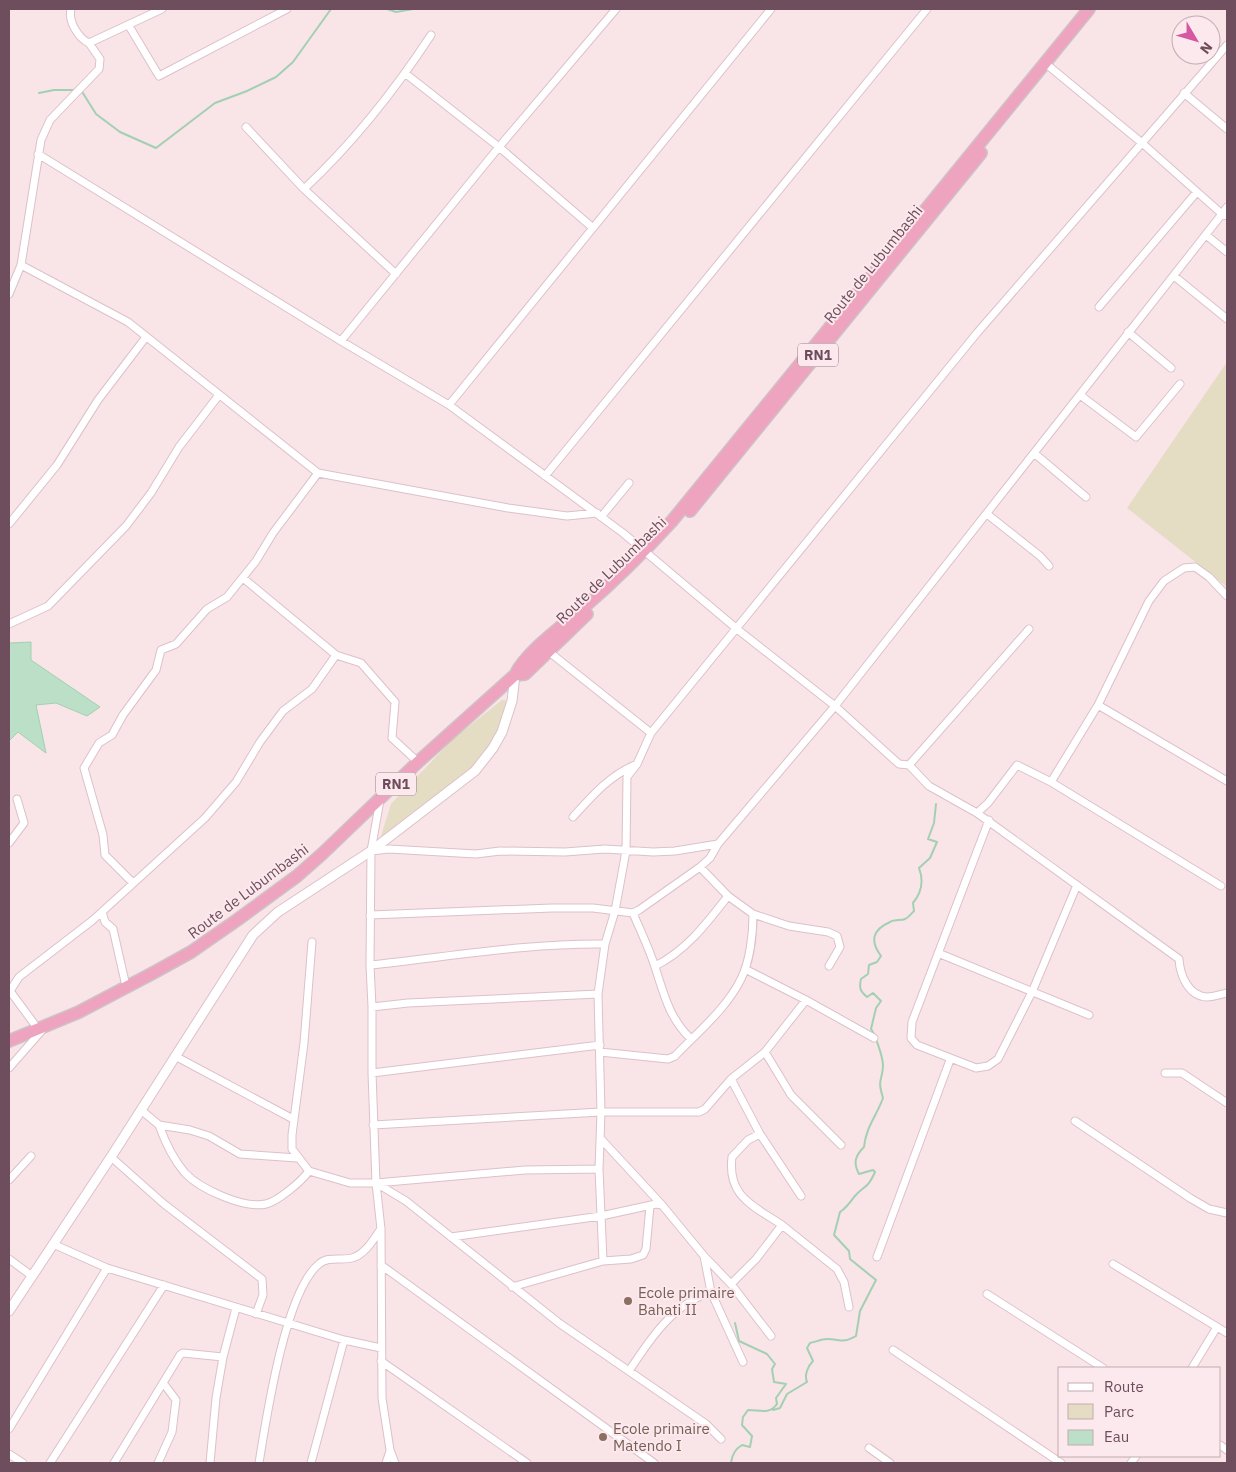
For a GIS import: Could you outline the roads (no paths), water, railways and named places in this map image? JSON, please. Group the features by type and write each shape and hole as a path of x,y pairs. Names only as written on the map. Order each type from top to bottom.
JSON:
{"highway":[{"name":"Route de Lubumbashi","path":"1048,65 1089,9"},
{"name":"Route de Lubumbashi","path":"515,675 525,674 647,554 672,521 1048,65 1097,9"},
{"name":"Route de Lubumbashi","path":"9,1041 79,1012 191,952 297,876 380,800 418,762 515,675 520,666 647,554"}],"street":[{"path":"9,294 21,265 41,140 50,120 99,69 100,59 90,44 78,33 70,15 71,9"},
{"path":"90,44 162,9"},
{"path":"129,26 159,76 277,11 287,9"},
{"path":"341,341 499,147 616,9"},
{"path":"449,405 771,9"},
{"path":"545,476 926,9"},
{"path":"304,189 321,173 406,74 432,35"},
{"path":"603,1261 599,1169 602,1112 598,994 605,944 615,910 626,851 627,778 637,764 651,733 977,333 1184,93 1227,46"},
{"path":"1048,65 1142,143 1196,193 1225,215"},
{"path":"406,74 499,147 593,228"},
{"path":"1184,93 1227,129"},
{"path":"246,127 304,189 396,274"},
{"path":"38,154 341,341 449,405 599,515 737,629 835,706 899,764 909,766 930,786 989,820 1179,959 1180,974 1190,989 1206,997 1227,993"},
{"path":"1099,307 1196,193"},
{"path":"370,915 552,908 615,910 632,913 700,867 710,858 718,844 835,706 1128,332 1206,234 1225,215 1227,207"},
{"path":"1206,234 1227,252"},
{"path":"21,265 128,322 318,473 508,508 568,516 599,515 629,483"},
{"path":"1174,276 1227,319"},
{"path":"1128,332 1171,368"},
{"path":"9,524 57,465 98,400 146,337"},
{"path":"1080,394 1136,437 1180,384"},
{"path":"9,624 48,606 126,526 151,493 179,447 219,395"},
{"path":"1034,453 1086,497"},
{"path":"134,883 105,855 102,836 84,768 99,743 112,735 123,715 156,670 161,650 176,644 207,609 227,597 256,561 273,532 318,473"},
{"path":"987,514 1040,556 1049,566"},
{"path":"1051,782 1098,705 1149,600 1164,581 1184,568 1195,567 1209,577 1227,596"},
{"path":"243,578 336,655 361,664 395,702 392,738 418,762"},
{"path":"909,766 1029,629"},
{"path":"548,651 651,733"},
{"path":"9,1068 42,1028 10,991 19,977 102,912 205,818 236,782 260,742 283,711 312,689 336,655"},
{"path":"9,1311 111,1157 243,950 264,924 371,851 475,771 486,760 494,748 508,716 515,675"},
{"path":"1098,705 1227,781"},
{"path":"573,817 602,785 619,772 637,764"},
{"path":"976,813 988,803 1017,765 1051,782 1221,886"},
{"path":"9,843 24,823 17,799"},
{"path":"380,800 371,851 370,965 373,1125 381,1229 382,1398 390,1450 395,1463"},
{"path":"989,820 912,1022 912,1038 917,1045 950,1060 976,1068 988,1066 998,1059 1032,992 1077,885"},
{"path":"371,851 389,849 476,854 500,851 675,851 718,844"},
{"path":"700,867 728,896 753,914 789,926 828,932 837,936 840,947 836,957 829,966"},
{"path":"655,966 672,958 704,926 728,896"},
{"path":"102,912 104,922 112,930 126,986"},
{"path":"632,913 655,966 666,1004 678,1027 691,1038"},
{"path":"372,1073 600,1049 668,1059 675,1056 724,1004 741,981 753,927 753,914"},
{"path":"312,942 304,1043 293,1119 292,1148 297,1158 309,1172 350,1183 376,1183 525,1170 599,1169"},
{"path":"370,965 507,949 575,944 605,944"},
{"path":"938,953 1089,1015"},
{"path":"745,969 874,1038"},
{"path":"372,1007 408,1003 598,994"},
{"path":"373,1125 602,1112 699,1112 705,1109 731,1078 766,1052 806,1000"},
{"path":"766,1052 791,1095 841,1145"},
{"path":"175,1056 293,1119"},
{"path":"877,1257 950,1060"},
{"path":"1165,1072 1182,1073 1227,1103"},
{"path":"731,1078 760,1134 801,1196"},
{"path":"141,1110 159,1125 169,1150 185,1172 204,1188 224,1197 255,1204 266,1204 299,1183 309,1172"},
{"path":"1074,1121 1190,1198 1210,1209 1227,1213"},
{"path":"159,1125 190,1130 209,1136 240,1154 297,1158"},
{"path":"760,1134 737,1149 732,1157 732,1178 735,1189 741,1197 782,1225 837,1269 844,1282 848,1307"},
{"path":"601,1139 731,1284 771,1336"},
{"path":"9,1180 31,1156"},
{"path":"111,1157 164,1204 262,1279 263,1295 256,1314"},
{"path":"376,1183 406,1201 559,1323 661,1395 706,1424 721,1439"},
{"path":"451,1237 601,1216 650,1206 662,1206"},
{"path":"512,1287 603,1261 631,1259 643,1255 646,1248 650,1206"},
{"path":"731,1284 756,1259 782,1225"},
{"path":"259,1463 277,1366 289,1323 307,1279 319,1263 326,1260 354,1258 363,1252 381,1229"},
{"path":"53,1244 107,1268 344,1340 381,1348"},
{"path":"704,1256 711,1292 743,1362"},
{"path":"9,1260 32,1276"},
{"path":"1113,1264 1227,1334"},
{"path":"381,1265 654,1463"},
{"path":"9,1429 107,1268"},
{"path":"50,1463 164,1285"},
{"path":"628,1371 648,1342 676,1311 696,1296 711,1292"},
{"path":"987,1294 1101,1367"},
{"path":"210,1463 216,1398 223,1357 236,1308"},
{"path":"1193,1367 1217,1327"},
{"path":"311,1463 344,1340"},
{"path":"894,1350 1061,1463"},
{"path":"114,1463 164,1384 177,1359 184,1353 223,1357"},
{"path":"381,1361 527,1463"},
{"path":"158,1463 172,1432 176,1400 164,1384"},
{"path":"869,1448 890,1463"},
{"path":"386,1463 390,1450"},
{"path":"9,1454 23,1463"}],"water":[{"path":"31,642 31,660 100,707 87,716 56,703 36,705 46,753 18,732 9,741 9,646 10,643"}],"waterway":[{"path":"81,90 96,114 120,132 156,148 215,103 247,91 276,77 293,62 331,9"},
{"path":"387,9 396,12 413,9"},
{"path":"39,93 54,90 76,90"},
{"path":"874,1034 871,1029 876,1008 881,1001 873,993 867,997 863,993 860,987 861,979 868,974 869,965 877,962 881,956 877,951 874,941 876,932 892,921 903,920 914,911 913,903 921,886 919,868 930,858 937,842 928,839 934,823 936,804"},
{"path":"773,1410 780,1408 787,1394 807,1382 807,1371 813,1361 807,1348 810,1343 825,1339 844,1340 856,1336 860,1311 876,1280 850,1259 849,1251 834,1235 840,1212 867,1185 875,1172 873,1170 859,1174 856,1163 857,1157 864,1147 869,1127 883,1098 880,1084 883,1063 876,1039"},
{"path":"731,1463 734,1452 742,1445 750,1447 752,1436 742,1425 743,1417 748,1410 771,1410 777,1404 776,1398 786,1384 774,1382 772,1369 775,1364 767,1354 739,1341 735,1323"}],"place":[{"name":"Ecole primaire Bahati II","path":"628,1301"},
{"name":"Ecole primaire Matendo I","path":"603,1437"}]}
